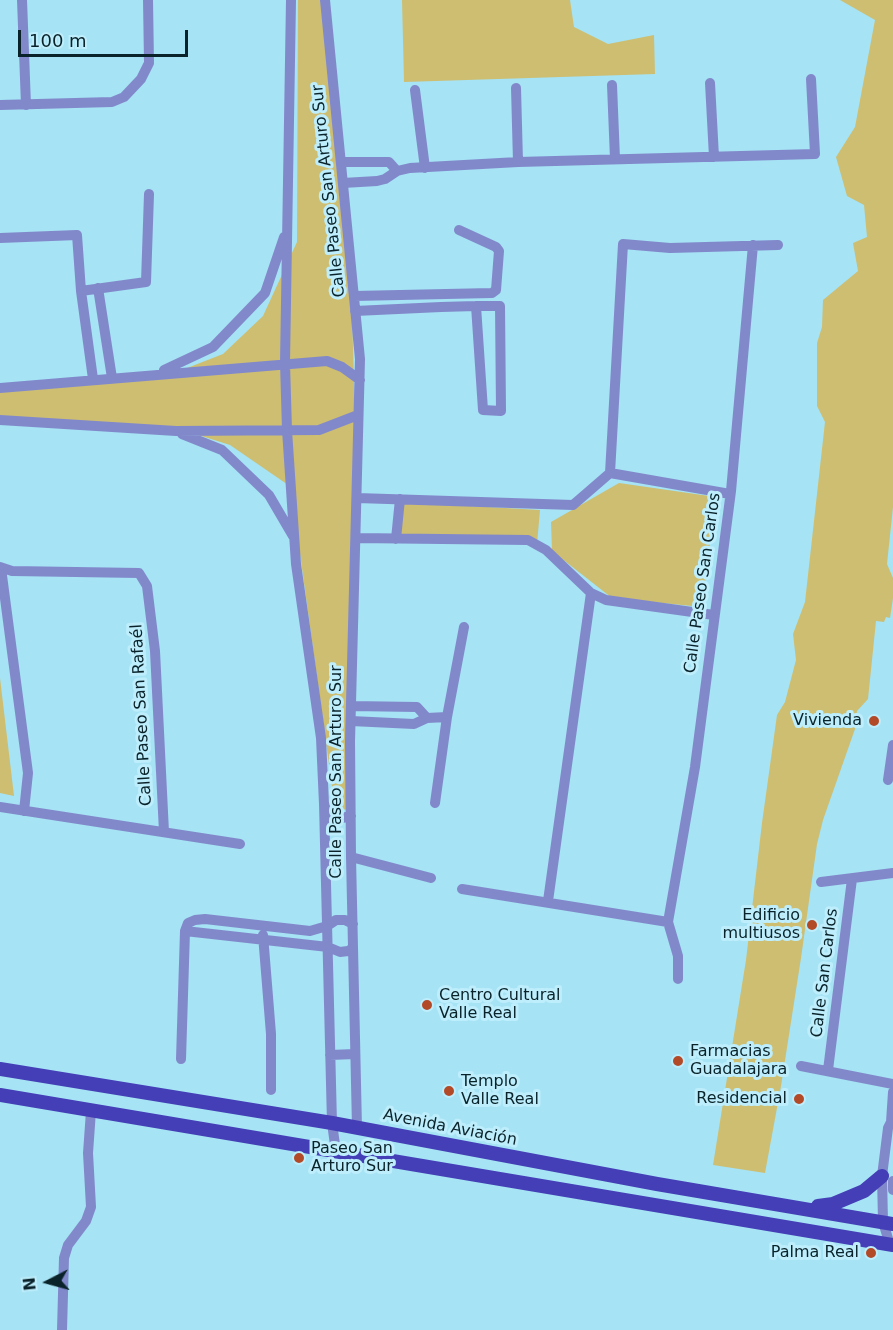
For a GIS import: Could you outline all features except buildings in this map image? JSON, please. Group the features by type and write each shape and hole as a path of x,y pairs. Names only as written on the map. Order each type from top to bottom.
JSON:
{"main road":[{"name":"Avenida Aviación","path":"0,1069 332,1123 888,1223"},
{"path":"0,1095 892,1245"},
{"path":"802,1208 833,1204 889,1178"}],"street":[{"path":"22,0 26,105"},
{"path":"0,105 112,102 124,97 141,79 149,63 148,0"},
{"name":"Calle Paseo San Arturo Sur","path":"291,0 286,228 287,430 296,564 321,738 332,1123 336,1152"},
{"name":"Calle Paseo San Arturo Sur","path":"325,0 360,359 351,706 351,857 357,1128"},
{"path":"343,183 386,179 397,171 518,162 815,154 811,80"},
{"path":"710,83 714,157"},
{"path":"612,86 615,159"},
{"path":"516,88 518,162"},
{"path":"415,90 425,168"},
{"path":"341,162 390,162 397,171"},
{"path":"81,291 146,282 149,194"},
{"path":"156,374 213,346 265,293 286,228"},
{"path":"354,296 492,293 496,290 499,251 496,247 459,230"},
{"path":"0,238 77,236 81,291 93,379"},
{"path":"357,498 573,505 610,473 623,244 670,248 778,245"},
{"name":"Calle Paseo San Carlos","path":"678,979 678,957 669,922 695,767 730,494 753,245"},
{"path":"98,288 112,378"},
{"path":"355,311 476,306 500,306 501,411 483,410 476,306"},
{"path":"0,388 327,361 342,367 360,380"},
{"path":"0,420 176,431 319,430 358,415"},
{"path":"176,431 222,450 269,495 294,539"},
{"path":"610,473 730,494"},
{"path":"396,539 400,499"},
{"path":"356,538 528,540 546,550 591,593 606,600 714,615"},
{"path":"0,567 28,772 24,811"},
{"name":"Calle Paseo San Rafaél","path":"0,567 12,571 139,573 147,586 155,651 164,832 0,807"},
{"path":"548,901 591,593"},
{"path":"435,803 447,717 464,627"},
{"path":"351,706 417,707 427,718"},
{"path":"351,721 414,724 427,718 447,717"},
{"path":"888,780 893,745"},
{"path":"324,804 333,816 342,818 351,816"},
{"path":"164,832 240,844"},
{"path":"351,857 431,878"},
{"path":"821,882 893,873"},
{"name":"Calle San Carlos","path":"828,1070 852,879"},
{"path":"462,889 669,922"},
{"path":"181,1059 185,931 188,924 195,920 205,919 310,931 327,926 336,920 345,920 353,924"},
{"path":"264,926 263,939 271,1034 271,1090"},
{"path":"185,931 328,947 340,952 353,948"},
{"path":"330,1056 355,1054"},
{"path":"801,1066 893,1084"},
{"path":"892,1245 888,1223 888,1128 892,1123 893,1092"},
{"path":"62,1330 64,1258 68,1245 86,1221 91,1207 88,1153 91,1111"},
{"path":"889,1178 893,1190"}],"shaded area":[{"path":"298,0 323,0 352,313 354,540 348,810 335,808 298,539 294,489 230,445 173,427 0,417 0,390 164,377 223,354 263,316 297,242"},
{"path":"402,0 570,0 574,27 608,44 654,35 655,74 404,82"},
{"path":"840,0 893,0 893,507 887,564 893,578 893,598 890,618 886,617 884,622 876,621 868,699 857,711 855,729 823,820 817,844 781,1086 765,1173 713,1165 746,960 777,715 785,702 796,660 793,634 805,602 825,422 817,406 817,343 822,327 823,300 858,271 853,243 867,237 864,205 847,196 836,157 855,127 875,20"},
{"path":"619,483 716,497 702,607 612,598 552,551 551,522"},
{"path":"401,502 540,510 537,544 398,536"},
{"path":"0,678 14,796 0,793"}],"place":[{"name":"Vivienda","path":"874,721"},
{"name":"Edificio multiusos","path":"812,925"},
{"name":"Centro Cultural Valle Real","path":"427,1005"},
{"name":"Farmacias Guadalajara","path":"678,1061"},
{"name":"Templo Valle Real","path":"449,1091"},
{"name":"Residencial","path":"799,1099"},
{"name":"Paseo San Arturo Sur","path":"299,1158"},
{"name":"Palma Real","path":"871,1253"}]}
